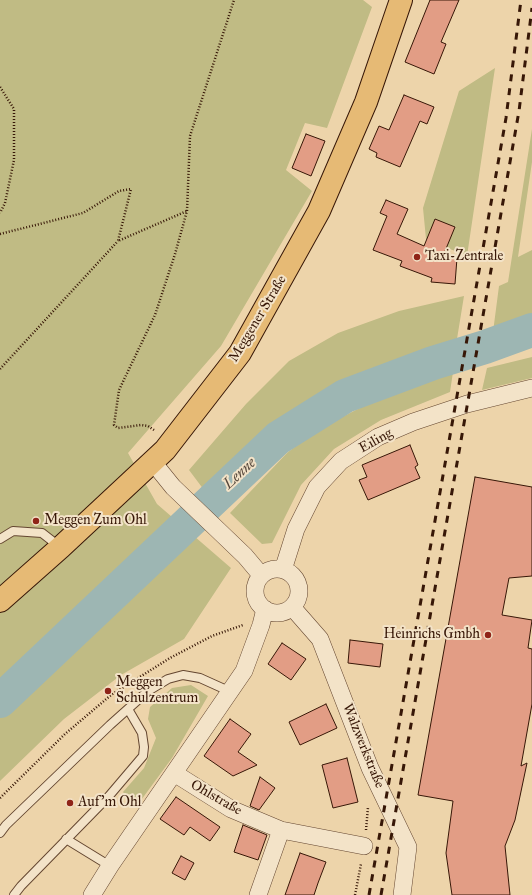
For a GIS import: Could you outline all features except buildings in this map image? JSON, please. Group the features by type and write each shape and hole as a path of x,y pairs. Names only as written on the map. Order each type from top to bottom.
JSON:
{"main road":[{"name":"Meggener Straße","path":"0,601 61,547 171,443 240,354 312,225 342,160 366,102 401,0"}],"street":[{"name":"Eiling","path":"284,570 296,529 318,486 341,461 378,437 413,422 467,404 532,388"},
{"path":"152,462 173,487 245,556 261,575"},
{"path":"272,569 284,570 289,573 297,583 299,589 298,596 292,607 276,613 265,609 260,605 255,593 257,580 261,575 272,569"},
{"name":"Walzwerkstraße","path":"292,607 320,639 370,768 408,847 402,895"},
{"path":"92,895 110,866 244,671 261,625 265,609"},
{"name":"Ohlstraße","path":"174,773 230,809 282,830 364,846"},
{"path":"258,895 282,830"}],"lane":[{"path":"0,539 13,531 42,533 61,547"},
{"path":"0,833 6,825 148,691 168,679 183,676 200,678 231,692"},
{"path":"14,895 66,839 109,796 143,756 144,747 142,733 128,710"},
{"path":"66,839 110,866"}],"path":[{"path":"171,443 148,426 141,425 118,428 114,425 119,390 155,315 187,211 190,136 234,0"},
{"path":"0,88 14,109 14,160 5,203 0,213"},
{"path":"0,234 83,214 119,191 131,189 118,241"},
{"path":"0,369 118,241 187,211"}],"shaded area":[{"path":"0,0 363,0 372,7 327,128 305,123 286,170 312,191 221,346 128,453 157,504 231,568 184,639 121,675 64,719 0,781"},
{"path":"495,68 467,256 426,239 423,208 459,91"},
{"path":"532,129 532,162 518,257 532,250 532,314 493,332 499,286 508,282"},
{"path":"464,296 456,345 356,379 297,410 256,441 207,494 189,470 246,404 289,361 338,333 399,311"},
{"path":"532,357 532,378 482,390 487,368"},
{"path":"453,372 450,392 381,420 334,449 301,485 272,543 262,544 230,513 288,452 323,427 381,397"},
{"path":"191,685 208,696 172,758 136,807 123,792 144,768 156,738 148,719 150,707 172,688"}],"waterway":[{"name":"Lenne","path":"0,701 278,438 345,396 433,363 485,347 532,330"}],"railway":[{"path":"369,895 506,118 521,0"},
{"path":"381,895 519,111 532,8"}],"place":[{"name":"Taxi-Zentrale","path":"417,257"},
{"name":"Meggen Zum Ohl","path":"36,521"},
{"name":"Heinrichs Gmbh","path":"488,635"},
{"name":"Meggen Schulzentrum","path":"108,691"},
{"name":"Auf'm Ohl","path":"70,803"}]}
